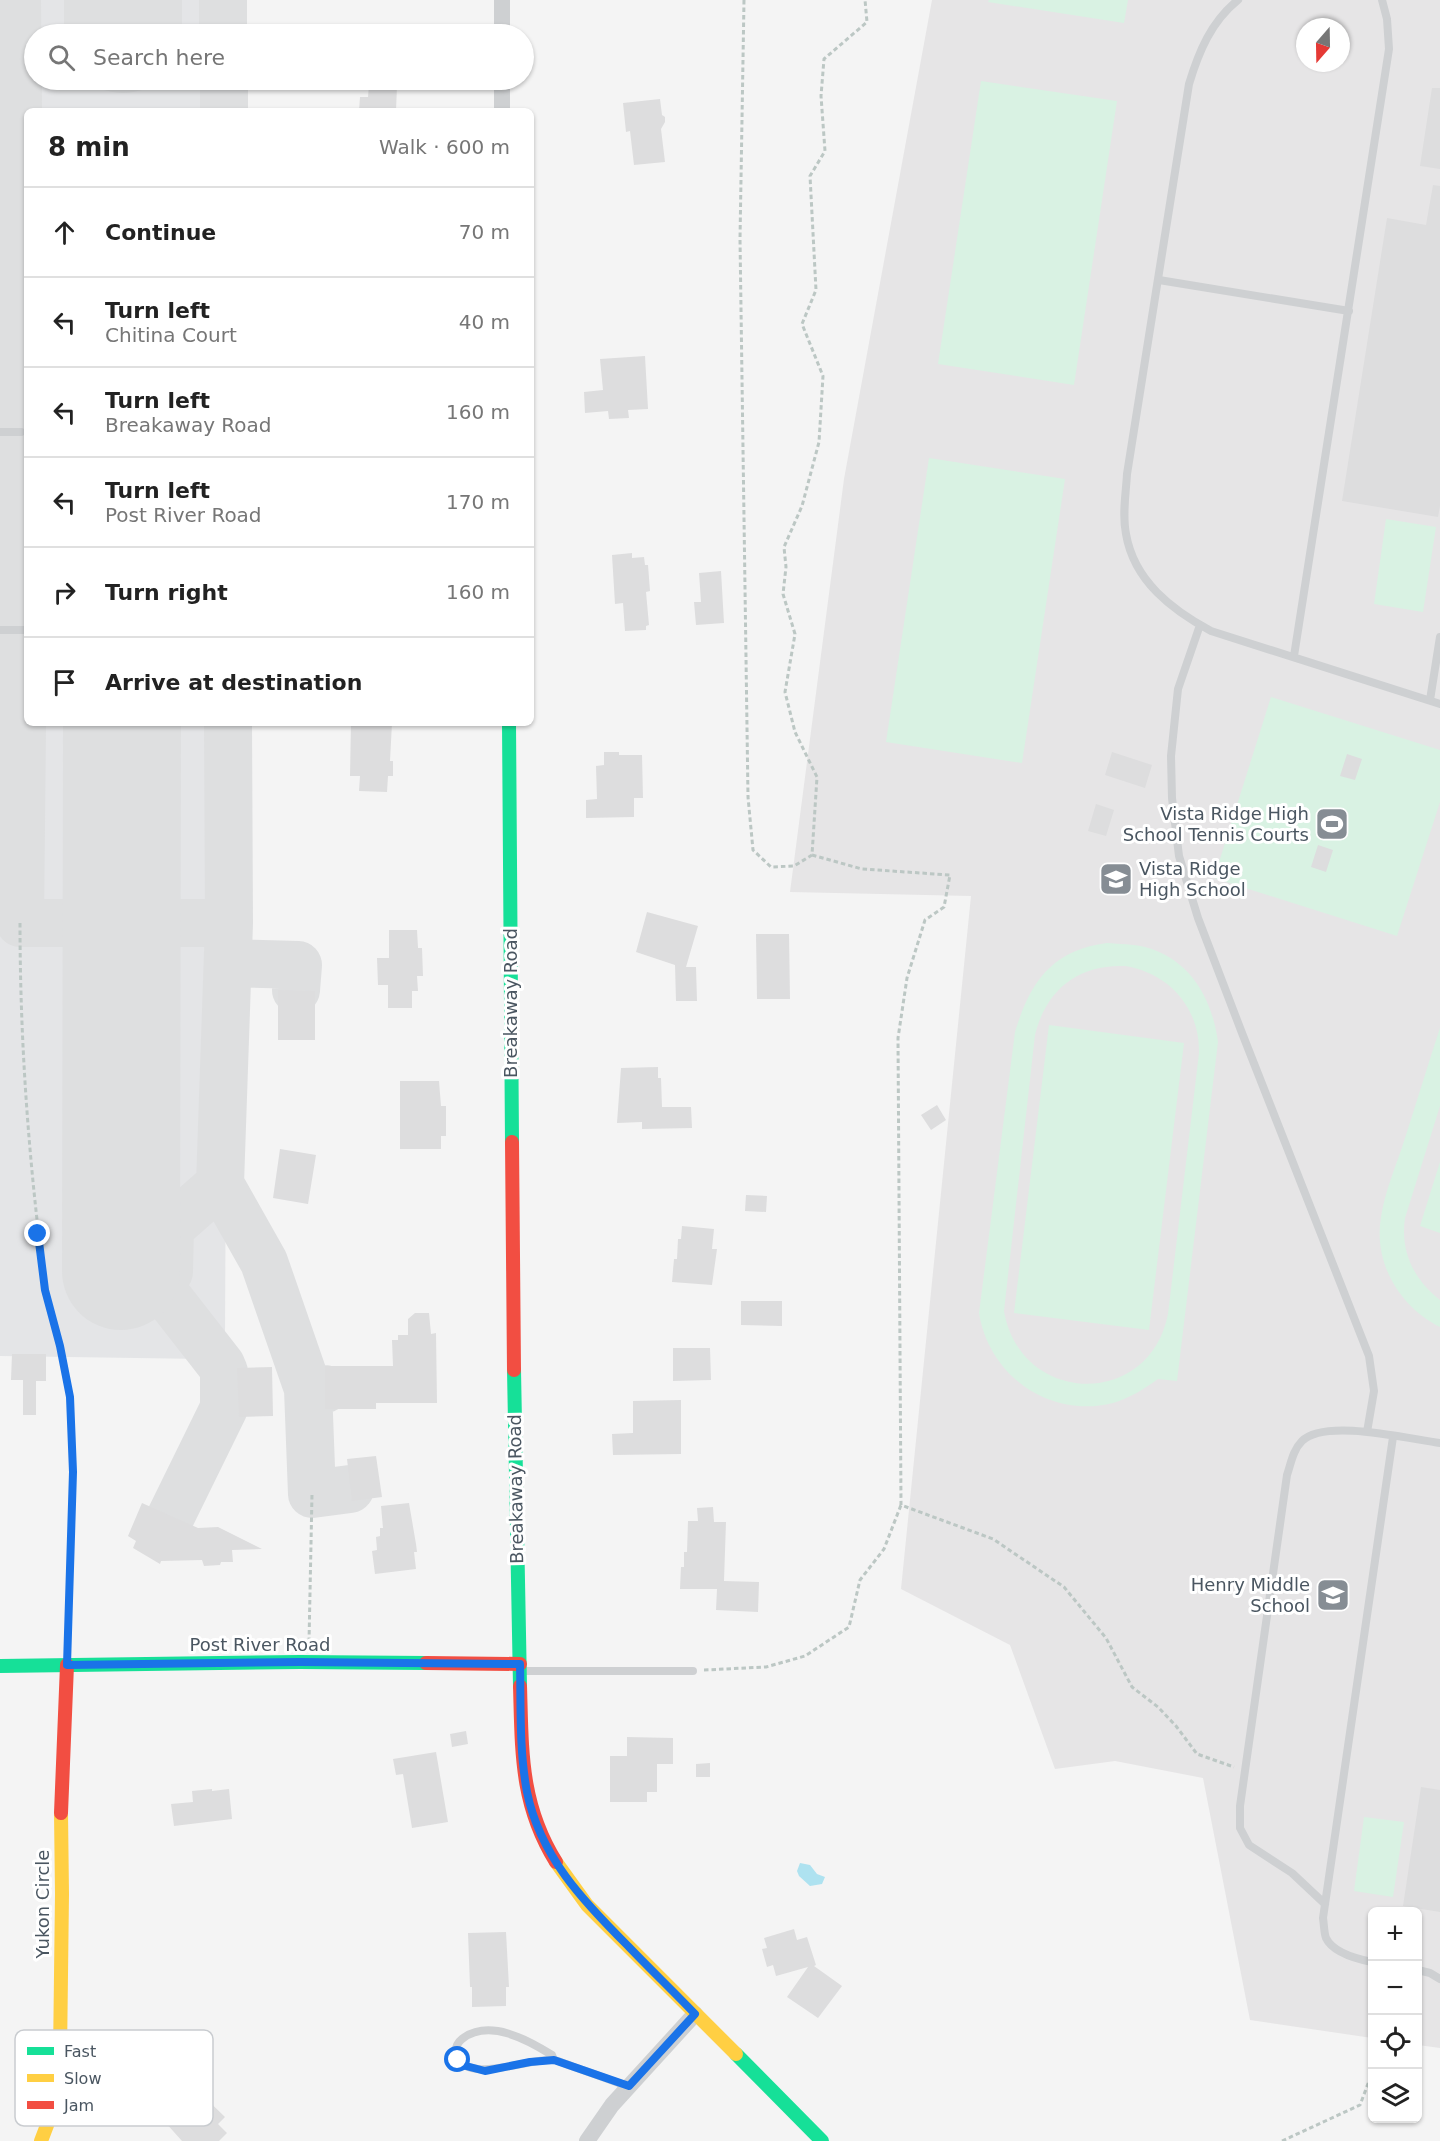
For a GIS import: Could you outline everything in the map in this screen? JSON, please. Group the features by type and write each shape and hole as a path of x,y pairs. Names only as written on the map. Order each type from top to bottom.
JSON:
{"street":[{"path":"502,0 502,24"},
{"path":"502,90 502,108"},
{"name":"Breakaway Road","path":"509,726 515,1413 522,1763 528,1794 550,1854 567,1881 587,1905 822,2141"},
{"name":"Post River Road","path":"0,1666 308,1662 520,1668"},
{"name":"Yukon Circle","path":"60,2030 62,1894 60,1829 67,1665"},
{"path":"587,2141 612,2105 695,2014"},
{"name":"Yukon Circle","path":"41,2141 47,2126"}],"lane":[{"path":"1238,0 1214,26 1204,41 1189,84 1127,474 1124,508 1126,533 1132,556 1145,578 1162,599 1184,616 1212,631 1440,704"},
{"path":"1294,657 1389,49 1387,19 1382,0"},
{"path":"1159,280 1349,311"},
{"path":"0,432 21,432"},
{"path":"1200,625 1178,689 1171,756 1172,798 1179,856 1198,918 1370,1356 1374,1391 1367,1432"},
{"path":"0,630 23,630"},
{"path":"1430,700 1440,636"},
{"path":"1325,1904 1292,1873 1249,1845 1240,1828 1240,1806 1287,1475 1293,1453 1303,1440 1316,1431 1345,1429 1440,1443"},
{"path":"1368,1961 1359,1960 1338,1950 1326,1938 1323,1918 1393,1437"},
{"path":"520,1668 693,1671"},
{"path":"1422,1972 1440,1979"},
{"path":"554,2060 552,2055 527,2039 503,2031 479,2032 464,2037 456,2044 455,2051 458,2060 466,2066 485,2071 530,2062 554,2060 629,2086"}],"path":[{"path":"693,1671 766,1666 806,1656 849,1628 860,1580 884,1549 901,1506 898,1038 907,978 925,920 944,907 950,875 862,869 812,855 794,866 771,867 753,850 748,797 740,239 744,0"},
{"path":"812,855 817,777 795,732 785,692 795,634 783,594 786,567 784,547 802,506 819,442 823,376 802,324 816,290 810,176 825,151 821,96 824,59 867,22 865,0"},
{"path":"20,923 20,977 31,1170 45,1290 60,1346 70,1397 73,1472 67,1665"},
{"path":"308,1662 311,1587 309,1542 312,1494"},
{"path":"901,1506 993,1539 1064,1587 1106,1638 1132,1687 1158,1707 1176,1726 1197,1755 1245,1771"},
{"path":"1282,2141 1360,2104 1368,2083"}],"shaded area":[{"path":"0,0 232,0 232,24 24,24 24,90 232,90 231,108 24,108 24,726 228,726 225,1336 204,1359 0,1356"},
{"name":"Vista Ridge High School","path":"932,0 1440,0 1440,2048 1422,2046 1422,1907 1368,1907 1368,2037 1250,2020 1203,1778 1115,1761 1055,1769 1010,1645 901,1589 971,896 790,892 844,479"}],"green space":[{"path":"989,0 1128,0 1124,23 988,2"},
{"path":"981,81 1117,101 1074,385 938,364"},
{"path":"929,458 1065,479 1022,763 886,742"},
{"path":"1386,519 1436,527 1423,612 1374,604"},
{"name":"Vista Ridge High School Tennis Courts","path":"1271,697 1440,750 1440,802 1397,936 1214,878"},
{"path":"1107,943 1140,946 1161,953 1175,961 1196,983 1204,996 1218,1042 1177,1381 1158,1379 1137,1393 1119,1401 1090,1406 1067,1405 1026,1388 995,1356 985,1336 979,1313 1015,1032 1028,998 1046,971 1072,953","holes":["1125,966 1155,976 1179,995 1194,1021 1198,1037 1199,1053 1168,1314 1156,1345 1137,1367 1112,1380 1085,1384 1058,1379 1034,1365 1015,1342 1004,1311 1035,1035 1047,1005 1066,983 1079,975 1108,967"]},
{"path":"1049,1025 1184,1043 1149,1330 1014,1313"},
{"path":"1440,1028 1440,1106 1405,1218 1404,1230 1407,1253 1416,1274 1440,1300 1440,1327 1413,1308 1392,1282 1381,1251 1380,1234 1385,1197"},
{"path":"1440,1162 1440,1233 1420,1226"},
{"path":"1364,1817 1404,1822 1393,1897 1354,1891"}],"water":[{"path":"800,1863 810,1865 817,1874 825,1877 822,1884 810,1886 799,1876 797,1871"}],"building":[{"path":"1432,88 1440,88 1440,169 1420,166"},
{"path":"369,90 397,90 396,108 359,108 360,97 368,97"},
{"path":"660,99 662,115 665,117 661,129 665,162 634,165 630,131 626,132 623,103"},
{"path":"1433,185 1440,186 1440,506 1438,517 1342,501 1387,218 1426,225"},
{"path":"645,356 648,409 628,410 629,418 609,419 608,411 585,413 584,392 603,390 600,359"},
{"path":"632,553 632,558 644,557 645,565 648,565 650,591 646,592 649,625 646,626 646,630 625,631 623,603 615,604 612,555"},
{"path":"721,571 724,623 696,625 694,602 701,602 699,573"},
{"path":"351,726 392,726 390,761 393,761 393,776 388,776 387,792 359,791 360,776 350,776"},
{"path":"604,752 619,752 619,755 642,755 643,798 634,798 634,817 586,818 586,800 597,799 596,766 604,765"},
{"path":"1112,752 1152,765 1145,788 1105,775"},
{"path":"1347,754 1362,759 1355,780 1340,776"},
{"path":"1096,804 1114,810 1106,836 1088,831"},
{"path":"1318,845 1333,850 1326,872 1311,867"},
{"path":"647,912 698,926 686,967 696,967 697,1001 676,1001 675,965 636,952"},
{"path":"389,930 417,930 418,948 422,948 423,976 417,976 418,991 412,991 412,1008 388,1008 388,985 378,985 377,958 389,958"},
{"path":"756,934 789,934 790,999 757,999"},
{"path":"278,990 315,991 315,1040 278,1040"},
{"path":"658,1067 658,1078 661,1078 662,1107 691,1107 692,1128 642,1129 642,1122 617,1123 621,1068"},
{"path":"400,1081 439,1081 441,1106 446,1106 446,1136 441,1136 441,1149 400,1149"},
{"path":"937,1105 946,1120 931,1130 921,1115"},
{"path":"280,1149 316,1155 308,1204 273,1198"},
{"path":"746,1195 767,1196 766,1212 745,1211"},
{"path":"682,1226 714,1229 712,1249 717,1249 712,1285 672,1282 674,1259 677,1259 678,1239 681,1239"},
{"path":"741,1301 782,1301 782,1326 741,1325"},
{"path":"415,1313 429,1313 431,1334 436,1333 437,1403 376,1403 376,1409 325,1409 325,1366 393,1366 392,1340 398,1340 398,1335 408,1335 408,1319"},
{"path":"673,1348 710,1348 711,1380 673,1381"},
{"path":"12,1354 46,1354 46,1381 36,1381 36,1415 23,1415 23,1380 11,1380"},
{"path":"272,1367 273,1416 239,1417 237,1368"},
{"path":"681,1400 681,1454 613,1455 612,1434 633,1433 633,1401"},
{"path":"376,1456 382,1497 352,1501 347,1459"},
{"path":"142,1503 198,1528 218,1527 262,1549 232,1550 233,1562 221,1562 220,1565 204,1566 202,1560 161,1561 160,1564 133,1548 136,1541 128,1536"},
{"path":"409,1503 417,1552 414,1552 416,1569 375,1574 372,1551 377,1550 376,1537 380,1536 380,1528 383,1528 381,1506"},
{"path":"713,1507 714,1522 726,1522 724,1581 759,1582 758,1612 716,1610 717,1589 680,1589 681,1567 684,1567 684,1552 687,1552 688,1521 698,1521 697,1508"},
{"path":"466,1731 468,1744 452,1747 450,1734"},
{"path":"627,1737 673,1738 673,1764 657,1764 657,1792 647,1792 647,1802 610,1802 610,1756 627,1756"},
{"path":"436,1752 448,1822 412,1828 403,1774 396,1775 393,1759"},
{"path":"710,1763 710,1777 696,1777 696,1764"},
{"path":"1421,1787 1440,1790 1440,1912 1422,1909 1422,1907 1403,1906"},
{"path":"212,1789 212,1791 229,1789 232,1819 174,1826 171,1804 193,1802 192,1791"},
{"path":"794,1929 797,1940 807,1937 816,1965 814,1966 842,1986 818,2018 787,1997 808,1967 776,1976 773,1965 767,1967 762,1949 767,1948 764,1938"},
{"path":"506,1932 509,1987 506,1987 506,2006 472,2007 468,1933"},
{"path":"213,2105 225,2117 218,2124 227,2133 219,2141 182,2141 169,2126 213,2126"}],"taxiway":[{"path":"17,0 23,630 20,923 229,923"},
{"path":"223,0 223,24"},
{"path":"224,90 224,108"},
{"path":"121,1271 169,1272 170,1228 220,1184 229,923 228,726"},
{"path":"228,963 298,965 296,990"},
{"path":"220,1184 264,1262 308,1389 325,1389"},
{"path":"157,1272 157,1283 221,1365 224,1372 224,1408 171,1516"},
{"path":"308,1389 312,1494 350,1489"}],"runway":[{"path":"123,0 123,24"},
{"path":"121,1271 122,726"}],"traffic: fast":[{"path":"509,726 512,1142"},
{"path":"514,1370 520,1686"},
{"path":"0,1666 300,1662 426,1663"},
{"path":"736,2054 822,2141"}],"traffic: slow":[{"path":"60,2030 61,1813"},
{"path":"556,1862 587,1905 736,2054"},
{"path":"41,2141 47,2126"}],"traffic: jam":[{"path":"512,1142 514,1370"},
{"path":"426,1663 520,1664"},
{"path":"61,1813 67,1665"},
{"path":"520,1686 521,1733 529,1798 535,1819 556,1862"}],"place":[{"name":"Vista Ridge High School Tennis Courts","path":"1332,824"},
{"name":"Vista Ridge High School","path":"1116,879"},
{"name":"Henry Middle School","path":"1333,1595"}],"route":[{"path":"38,1234 45,1290 60,1346 70,1397 73,1472 67,1665 300,1662 520,1664 522,1763 537,1825 550,1854 567,1881 587,1905 695,2014 629,2086 554,2060 530,2062 485,2071 466,2066 458,2060"}]}
